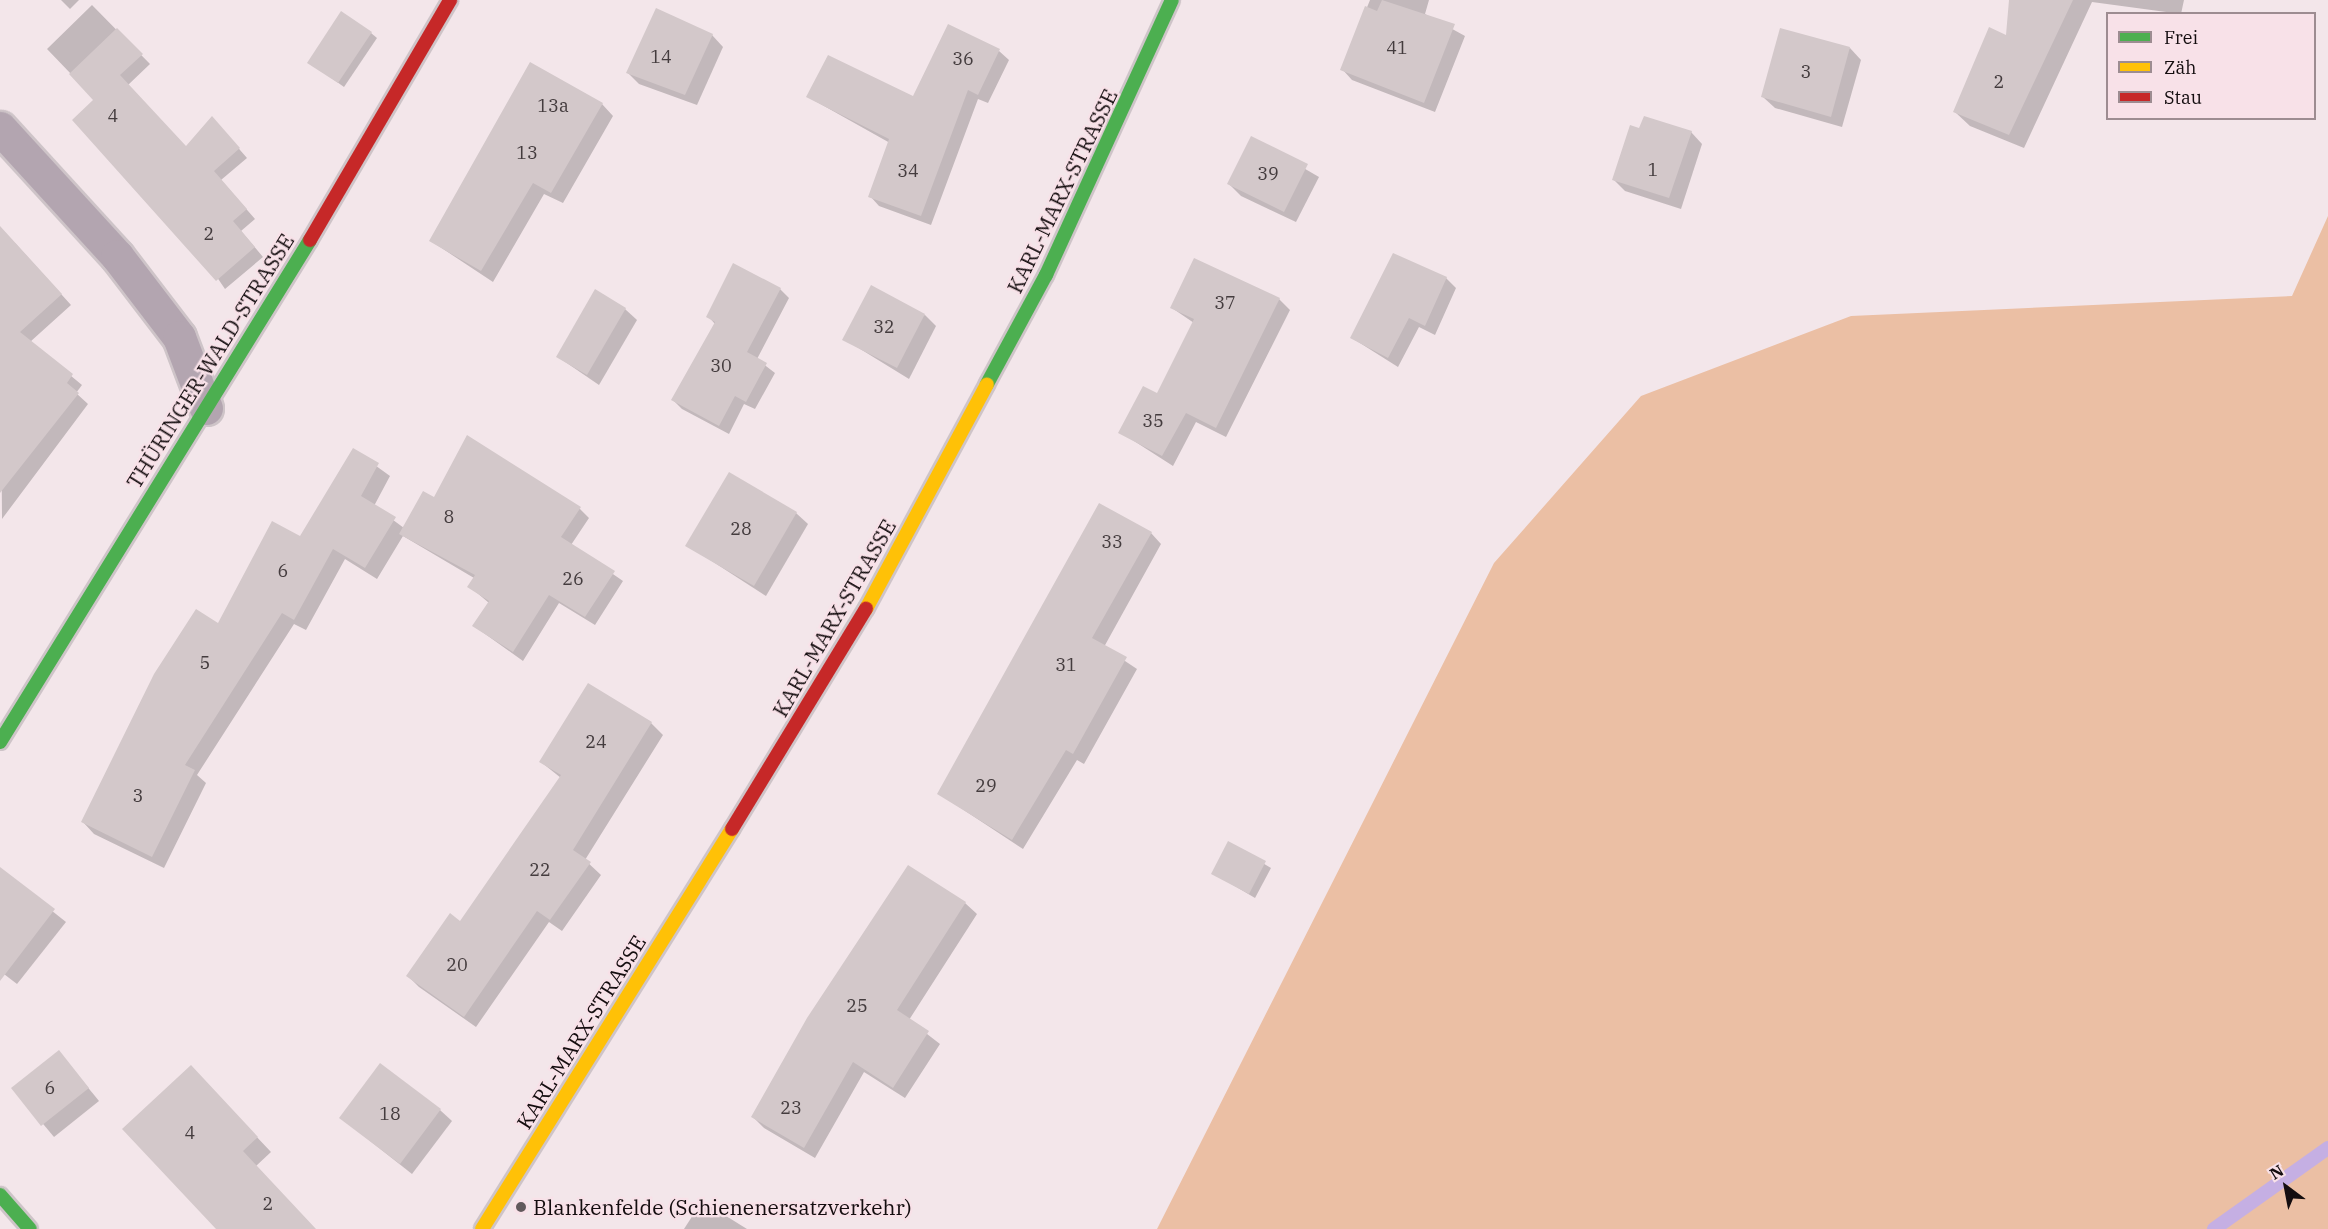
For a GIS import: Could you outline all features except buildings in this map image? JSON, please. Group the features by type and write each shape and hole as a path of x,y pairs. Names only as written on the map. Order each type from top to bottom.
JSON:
{"street":[{"name":"THÜRINGER-WALD-STRASSE","path":"0,742 206,408 249,344 450,0"},
{"name":"KARL-MARX-STRASSE","path":"482,1229 845,648 1046,275 1172,0"},
{"path":"0,128 117,256 179,337 206,408"},
{"path":"0,1195 30,1229"}],"shaded area":[{"path":"2328,216 2328,1229 1157,1229 1494,563 1641,396 1851,316 2292,296"}],"waterway":[{"path":"2214,1229 2328,1148"}],"traffic: fast":[{"path":"987,384 1046,275 1172,0"},
{"path":"0,742 310,240"},
{"path":"0,1195 30,1229"}],"traffic: slow":[{"path":"866,609 987,384"},
{"path":"482,1229 732,829"}],"traffic: jam":[{"path":"310,240 450,0"},
{"path":"732,829 866,609"}],"place":[{"name":"Blankenfelde (Schienenersatzverkehr)","path":"521,1207"}]}
